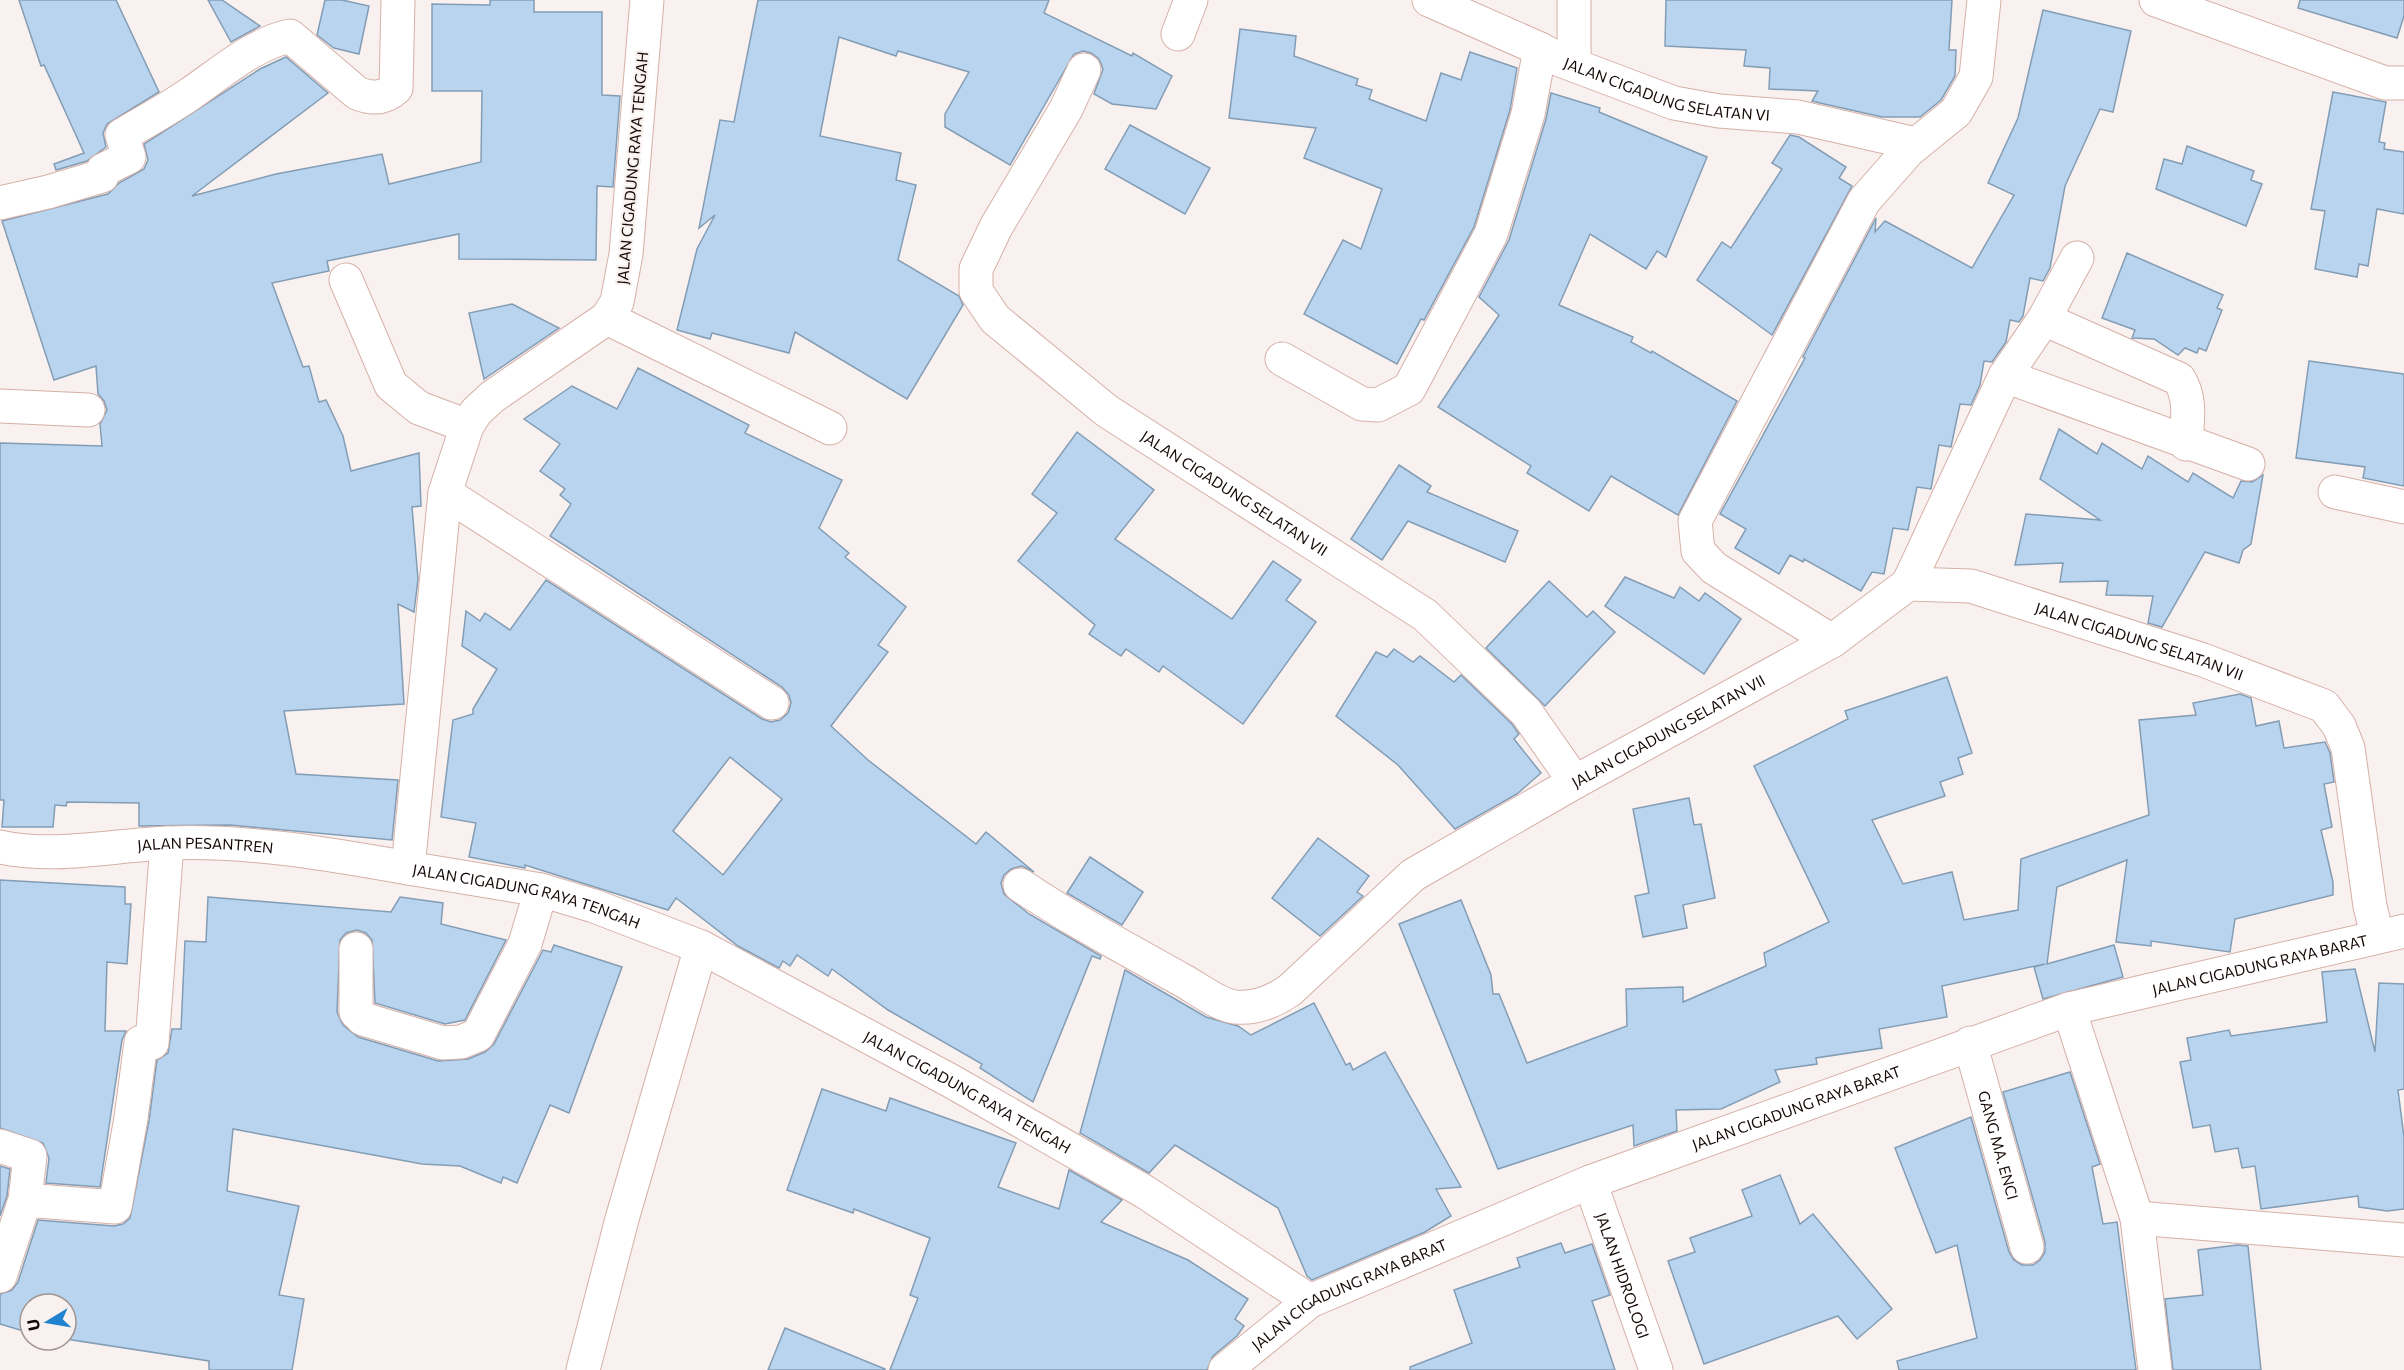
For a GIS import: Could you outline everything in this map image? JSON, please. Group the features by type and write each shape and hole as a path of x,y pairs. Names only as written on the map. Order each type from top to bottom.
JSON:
{"street":[{"path":"0,203 102,176 103,170 129,157 122,135 188,96 252,51 277,39 290,36 296,40 357,93 366,97 389,95 396,88 397,80 398,0"},
{"name":"JALAN CIGADUNG RAYA TENGAH","path":"647,0 626,254 617,302 606,318 492,397 476,412 467,426 445,493 408,868 541,890 594,906 701,947 951,1081 1145,1192 1311,1301"},
{"path":"1178,34 1191,0"},
{"name":"JALAN CIGADUNG SELATAN VI","path":"1430,0 1560,60 1674,103 1719,111 1798,117 1916,144"},
{"path":"1574,0 1574,64"},
{"path":"1832,641 1714,568 1698,550 1695,521 1864,201 1916,144 1956,112 1976,77 1984,0"},
{"path":"2156,0 2385,83 2403,80"},
{"path":"1282,359 1362,404 1378,405 1409,389 1491,234 1528,114 1540,49"},
{"name":"JALAN CIGADUNG SELATAN VII","path":"1084,70 1065,109 996,227 976,269 976,291 995,319 1107,411 1425,615 1526,712 1575,782 1832,641 1908,584 1971,586 2203,660 2324,706 2339,726 2348,748 2370,906 2391,933"},
{"path":"1908,584 2005,376 2044,319 2077,258"},
{"path":"346,280 391,385 420,408 467,426"},
{"path":"606,318 831,428"},
{"path":"2044,319 2179,380 2188,402 2186,444"},
{"path":"2005,376 2186,444 2248,464"},
{"path":"0,406 88,410"},
{"path":"2335,492 2404,507"},
{"path":"445,493 772,703"},
{"path":"1020,885 1064,914 1223,1002 1233,1007 1259,1006 1276,1000 1290,990 1413,875 1575,782"},
{"path":"25,1200 115,1208 131,1118 141,1042 152,1043 167,843"},
{"name":"JALAN PESANTREN","path":"0,848 28,852 167,843 230,843 303,851 408,868"},
{"path":"356,949 356,1012 363,1019 443,1043 461,1042 478,1035 525,944 541,890"},
{"name":"JALAN CIGADUNG RAYA BARAT","path":"1225,1370 1311,1301 1590,1182 2069,1009 2391,933"},
{"path":"583,1370 622,1219 701,947"},
{"path":"2069,1009 2137,1218 2155,1370"},
{"name":"GANG MA. ENCI","path":"1970,1043 2027,1247"},
{"path":"0,1146 30,1156 25,1200 0,1276"},
{"name":"JALAN HIDROLOGI","path":"1590,1182 1656,1370"},
{"path":"2137,1218 2404,1240"}],"building":[{"path":"19,0 116,0 159,92 107,124 103,133 106,147 87,161 56,170 54,164 84,153 44,65 41,66"},
{"path":"208,0 222,0 260,26 231,42"},
{"path":"325,0 342,0 369,6 359,54 334,48 317,35"},
{"path":"490,0 534,0 534,12 602,12 602,95 620,96 613,187 597,186 596,260 459,259 459,234 327,261 329,271 272,283 303,367 309,366 319,402 326,400 343,436 351,471 419,453 421,506 412,507 418,579 414,612 398,604 404,704 284,711 296,774 398,780 392,840 230,825 139,826 139,803 67,802 66,806 55,805 53,827 2,827 4,800 0,800 0,443 102,446 100,424 107,410 98,394 96,366 54,380 2,221 108,194 119,183 144,169 148,160 144,144 260,69 286,57 328,93 192,196 276,174 382,154 389,184 481,162 482,91 432,91 432,4 490,5"},
{"path":"758,0 1049,0 1044,13 1132,56 1133,53 1172,76 1156,109 1112,104 1094,94 1103,69 1099,59 1083,51 1074,54 1010,165 945,127 945,114 969,72 898,51 896,56 839,37 820,136 901,153 896,180 916,185 898,260 959,296 963,305 907,399 795,332 789,353 712,333 710,339 677,330 697,249 715,215 699,228 720,120 734,122"},
{"path":"1666,0 1952,0 1949,50 1956,50 1955,76 1941,100 1920,117 1882,117 1812,101 1818,91 1769,89 1770,68 1744,66 1746,50 1665,46"},
{"path":"2300,0 2404,0 2404,16 2397,38 2298,8"},
{"path":"2043,10 2131,31 2113,112 2100,109 2065,186 2050,268 2043,281 2030,278 2023,316 2019,322 2010,320 2006,342 1992,362 1984,361 1980,385 1971,405 1960,404 1951,447 1939,445 1931,489 1917,487 1908,530 1893,528 1884,574 1872,572 1861,591 1804,559 1803,562 1790,555 1779,574 1735,548 1746,529 1720,514 1805,358 1803,357 1876,218 1875,232 1885,221 1972,268 2014,195 1988,183 2018,118"},
{"path":"1240,29 1296,36 1294,56 1358,79 1356,85 1372,90 1369,99 1426,121 1441,73 1461,80 1470,52 1517,68 1510,110 1474,227 1424,320 1421,319 1397,364 1304,314 1343,240 1361,249 1382,189 1304,158 1316,128 1229,118"},
{"path":"2333,92 2386,102 2379,142 2385,143 2384,149 2404,152 2404,214 2377,209 2368,266 2359,264 2357,277 2315,269 2325,211 2311,209"},
{"path":"1551,93 1600,108 1599,112 1707,157 1666,257 1657,251 1646,269 1590,234 1559,305 1633,337 1631,342 1651,353 1652,351 1737,401 1678,515 1611,476 1589,511 1527,473 1531,466 1438,407 1499,315 1479,297 1509,240 1546,119"},
{"path":"1130,125 1210,168 1185,214 1105,169"},
{"path":"1790,135 1799,137 1846,167 1839,178 1852,186 1772,335 1697,280 1722,242 1731,248 1782,169 1772,163"},
{"path":"2187,146 2254,171 2251,180 2262,184 2246,226 2156,189 2164,159 2182,164"},
{"path":"2127,253 2223,295 2217,308 2222,310 2206,351 2199,348 2197,353 2185,348 2178,355 2154,339 2132,338 2135,330 2102,318"},
{"path":"512,304 559,328 484,379 469,313"},
{"path":"2309,361 2404,374 2404,486 2363,478 2365,467 2296,458"},
{"path":"638,368 749,425 745,433 842,480 819,528 849,553 845,557 906,607 878,645 888,652 831,726 868,760 976,844 986,832 1034,872 1022,866 1011,869 1004,875 1001,883 1004,894 1029,914 1101,956 1100,959 1092,956 1033,1102 980,1068 982,1064 888,1010 832,969 828,976 797,955 790,966 783,961 779,968 738,946 676,898 668,910 525,865 525,868 469,857 476,823 441,817 453,720 473,714 473,709 497,669 462,646 466,611 480,621 485,613 510,630 546,580 762,719 771,722 780,720 788,713 791,703 789,695 782,687 550,536 571,504 560,495 565,489 540,471 560,444 524,419 572,386 617,409","holes":["730,757 782,799 723,875 673,831"]},
{"path":"2059,429 2097,454 2102,443 2142,469 2148,456 2188,482 2193,473 2233,498 2241,481 2252,482 2263,475 2251,544 2243,550 2239,563 2205,552 2162,627 2148,623 2153,596 2106,595 2108,581 2060,582 2063,563 2015,565 2026,514 2100,520 2040,479"},
{"path":"1077,432 1154,490 1115,539 1232,619 1273,561 1301,580 1286,600 1316,622 1243,724 1163,666 1159,672 1126,649 1121,656 1089,634 1095,625 1018,561 1057,513 1032,494"},
{"path":"1399,465 1431,486 1427,492 1518,531 1505,562 1408,521 1382,560 1351,539"},
{"path":"1625,577 1674,598 1680,587 1699,601 1705,593 1741,619 1704,674 1605,606"},
{"path":"1549,581 1587,617 1593,611 1615,632 1545,706 1486,648"},
{"path":"1394,649 1413,662 1420,656 1454,682 1461,675 1512,724 1519,734 1514,739 1541,773 1517,794 1455,829 1398,765 1336,716 1376,652 1387,657"},
{"path":"1947,677 1972,753 1958,758 1963,774 1940,782 1945,796 1872,820 1903,884 1952,872 1964,920 2018,910 2021,859 2149,815 2139,720 2196,715 2193,703 2240,694 2251,698 2256,726 2279,721 2284,748 2325,742 2330,753 2334,782 2324,784 2332,827 2321,830 2333,882 2333,895 2235,919 2230,952 2151,941 2151,946 2116,942 2127,860 2057,887 2047,964 2114,945 2123,977 2043,999 2034,967 2045,964 1942,986 1947,1017 1879,1029 1882,1048 1816,1058 1817,1064 1775,1070 1780,1082 1721,1109 1676,1110 1677,1131 1634,1146 1633,1125 1498,1169 1399,924 1461,900 1491,975 1493,994 1499,994 1527,1063 1627,1026 1626,989 1683,987 1683,1002 1766,966 1764,953 1829,922 1754,766 1848,719 1845,711"},
{"path":"1689,798 1694,825 1701,824 1715,898 1683,905 1687,928 1643,937 1635,896 1649,893 1633,809"},
{"path":"1318,838 1369,876 1357,892 1363,896 1320,936 1272,898"},
{"path":"1090,857 1143,892 1122,925 1067,893"},
{"path":"0,880 125,887 125,904 131,904 127,964 107,962 105,1031 126,1031 122,1040 100,1187 46,1183 49,1158 43,1143 0,1128"},
{"path":"208,897 391,912 400,897 443,903 441,924 506,940 465,1020 445,1024 375,1003 372,940 366,933 357,930 346,933 340,940 337,1012 343,1025 358,1037 438,1061 468,1059 485,1052 494,1044 543,950 551,952 554,945 622,967 569,1113 550,1105 517,1183 503,1177 501,1183 460,1166 422,1164 233,1129 227,1191 299,1206 279,1295 304,1299 292,1370 209,1370 209,1361 78,1341 78,1292 18,1292 18,1329 0,1324 0,1294 12,1290 18,1282 38,1220 114,1226 123,1224 130,1218 149,1121 157,1060 168,1053 172,1029 181,1029 185,941 206,942"},
{"path":"2355,969 2375,1052 2379,983 2404,984 2404,1089 2398,1090 2404,1137 2404,1209 2387,1211 2359,1207 2358,1196 2261,1209 2255,1166 2242,1168 2238,1148 2215,1152 2210,1125 2193,1128 2180,1062 2191,1060 2187,1038 2229,1030 2231,1036 2327,1022 2322,972"},
{"path":"1125,970 1206,1017 1238,1026 1251,1035 1314,1003 1346,1065 1350,1063 1353,1070 1385,1052 1461,1187 1436,1189 1451,1216 1425,1232 1312,1280 1307,1276 1278,1208 1175,1145 1149,1173 1080,1133"},
{"path":"2070,1072 2100,1164 2092,1167 2103,1224 2117,1222 2136,1370 1899,1370 1897,1361 1977,1338 1957,1245 1936,1253 1895,1148 1971,1117 2009,1252 2014,1260 2022,1265 2033,1265 2045,1252 2045,1242 2003,1092"},
{"path":"822,1089 886,1111 890,1098 1016,1143 998,1187 1059,1209 1069,1170 1122,1200 1101,1222 1188,1260 1248,1299 1235,1319 1244,1326 1237,1336 1213,1356 1207,1370 890,1370 918,1298 910,1295 930,1238 854,1209 853,1213 787,1190"},
{"path":"0,1166 10,1169 7,1196 0,1216"},
{"path":"1780,1175 1800,1224 1813,1214 1892,1309 1857,1339 1838,1316 1704,1364 1668,1261 1695,1252 1690,1238 1752,1216 1742,1190"},
{"path":"1561,1243 1565,1253 1592,1244 1610,1295 1592,1301 1615,1370 1410,1370 1410,1367 1472,1343 1454,1290 1520,1267 1517,1258"},
{"path":"2237,1245 2248,1246 2261,1370 2173,1370 2165,1299 2203,1295 2198,1250"},
{"path":"785,1328 885,1369 885,1370 768,1370"}]}
